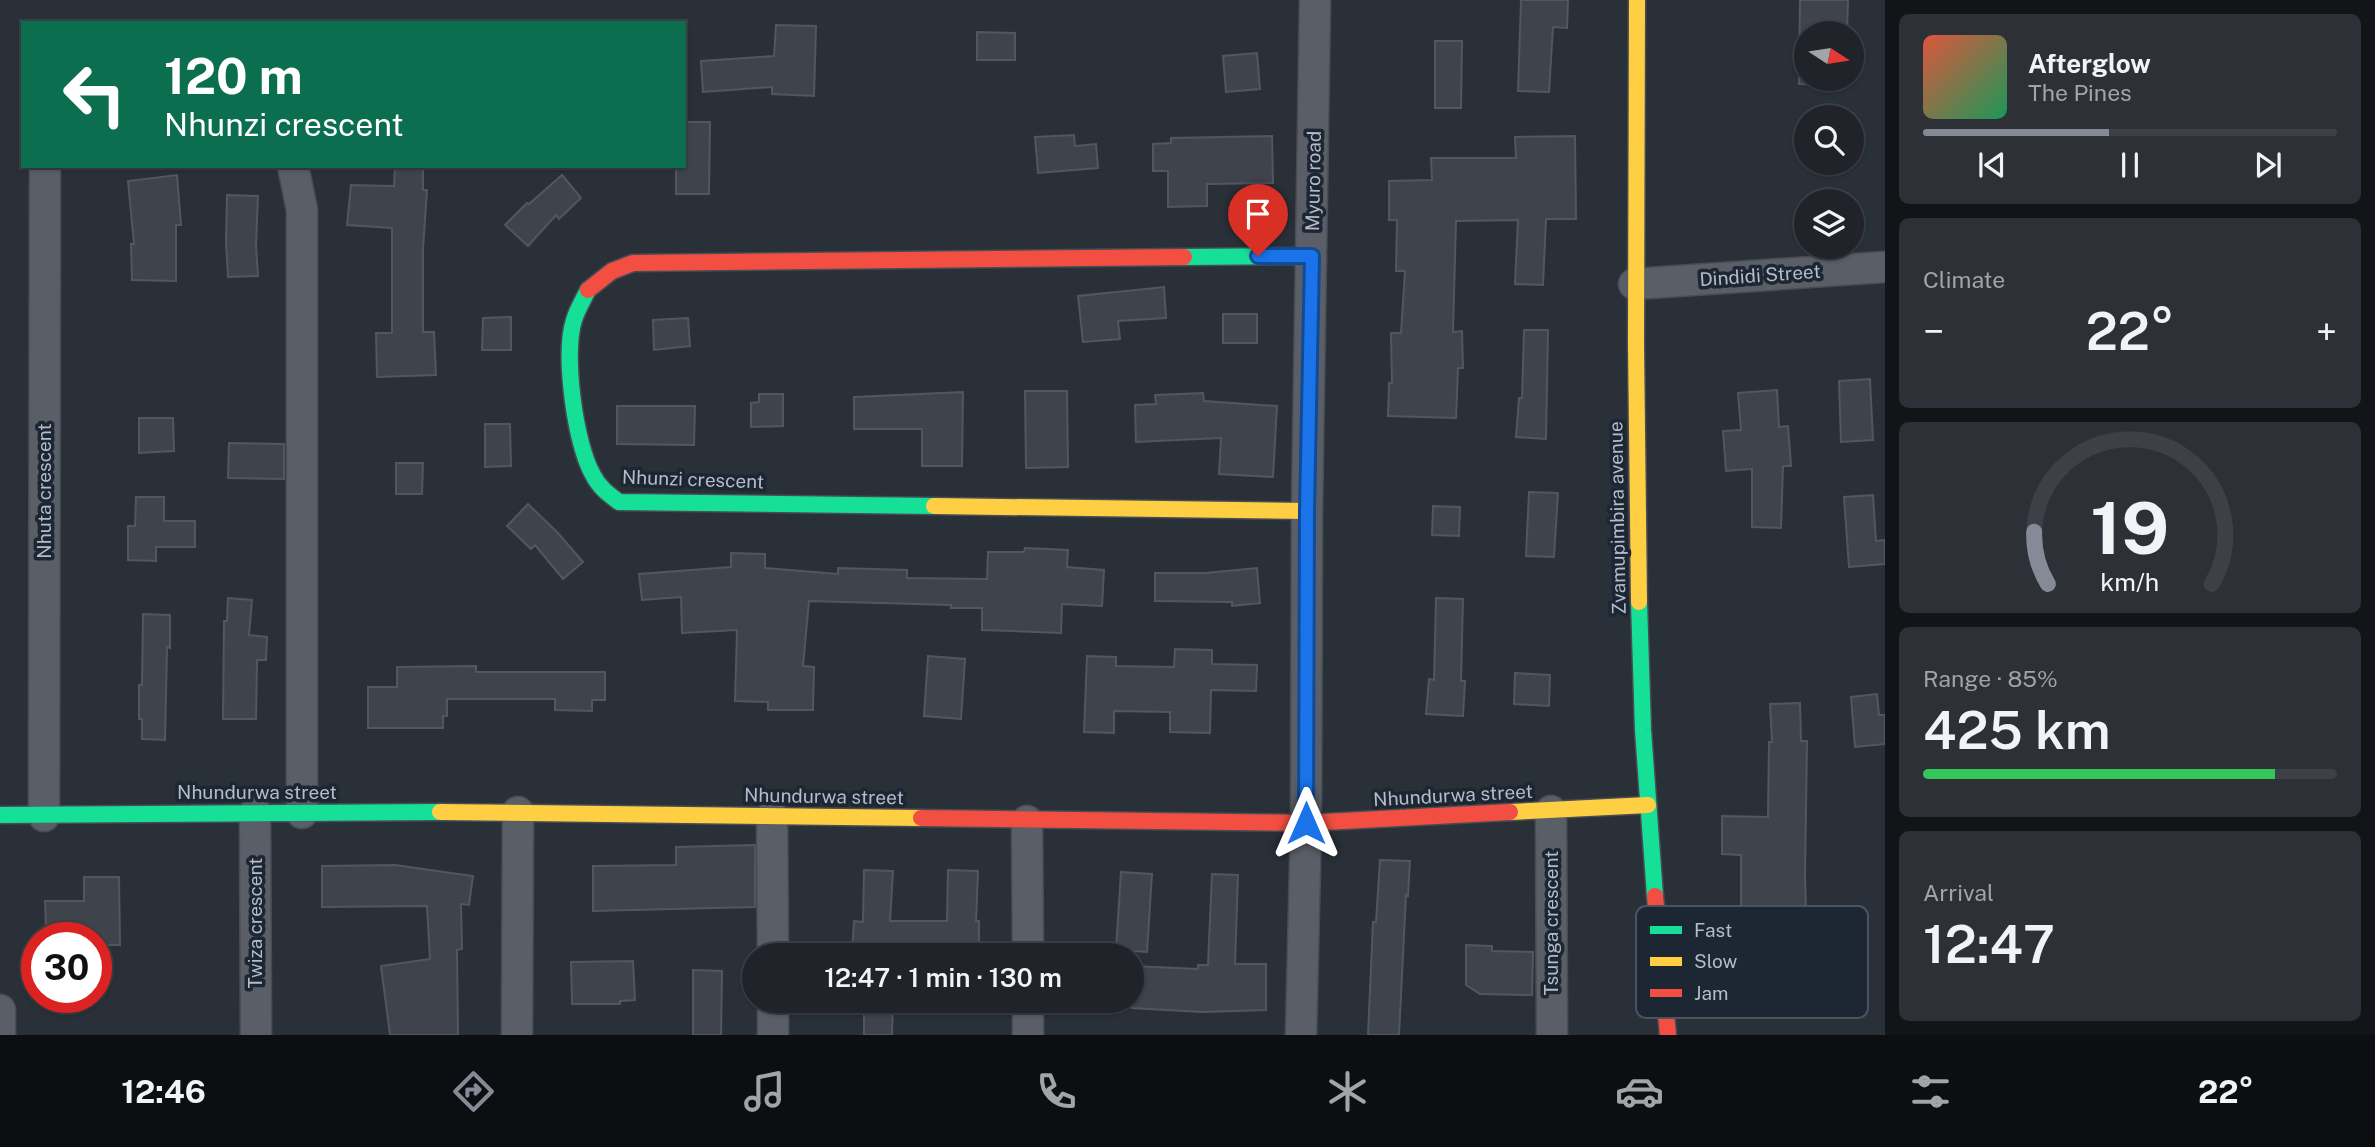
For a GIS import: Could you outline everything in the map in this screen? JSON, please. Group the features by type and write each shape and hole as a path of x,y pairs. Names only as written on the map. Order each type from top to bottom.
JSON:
{"street":[{"name":"Myuro road","path":"1306,823 1307,511 1315,0"},
{"name":"Zvamupimbira avenue","path":"1637,0 1634,284 1641,688 1657,906"},
{"name":"Nhuta crescent","path":"44,816 45,168"},
{"path":"293,168 302,210 302,813"},
{"name":"Nhunzi crescent","path":"1307,511 619,502 605,492 592,474 575,426 570,355 573,321 589,287 612,271 633,263 1312,256"},
{"name":"Dindidi Street","path":"1634,284 1885,267"},
{"name":"Nhundurwa street","path":"0,815 518,812 1306,823 1648,805"},
{"name":"Tsunga crescent","path":"1551,811 1552,1035"},
{"name":"Twiza crescent","path":"254,812 256,1035"},
{"path":"517,1035 518,812"},
{"path":"772,816 773,943"},
{"path":"1027,821 1028,943"},
{"path":"1301,1035 1306,823"},
{"path":"0,1010 0,1035"},
{"path":"773,1013 773,1035"},
{"path":"1028,1013 1028,1035"}],"building":[{"path":"1521,0 1568,0 1567,28 1553,27 1549,92 1518,91"},
{"path":"1800,0 1848,0 1847,21 1800,21"},
{"path":"776,25 816,26 814,96 772,94 772,87 703,92 701,61 774,56"},
{"path":"977,32 1015,33 1015,60 977,60"},
{"path":"1435,41 1462,41 1461,108 1435,108"},
{"path":"1257,53 1260,89 1226,92 1223,56"},
{"path":"686,122 710,122 709,194 676,194 676,168 686,168"},
{"path":"1074,135 1075,146 1096,144 1098,168 1038,173 1035,137"},
{"path":"1272,136 1273,183 1207,184 1207,206 1168,207 1168,171 1153,171 1153,144 1171,143 1171,138"},
{"path":"1575,136 1576,219 1546,219 1543,285 1515,284 1518,220 1456,221 1453,332 1462,331 1463,368 1458,368 1456,418 1388,416 1389,383 1392,383 1391,333 1401,333 1405,271 1396,271 1397,220 1389,220 1389,181 1432,180 1431,158 1516,158 1515,137"},
{"path":"395,168 423,168 423,190 427,190 423,249 423,332 434,332 436,375 377,377 376,333 392,333 392,228 347,225 351,185 394,186"},
{"path":"177,175 181,225 176,225 176,281 132,280 131,244 134,244 128,181"},
{"path":"562,175 581,198 559,219 556,215 528,246 505,225"},
{"path":"227,195 258,196 258,276 228,277"},
{"path":"1164,287 1166,318 1118,321 1120,339 1083,342 1078,296"},
{"path":"1223,314 1257,314 1257,343 1223,343"},
{"path":"511,317 511,350 482,350 483,318"},
{"path":"688,318 690,346 654,350 653,320"},
{"path":"1524,330 1548,330 1546,439 1516,437 1519,398 1522,398"},
{"path":"1870,379 1873,440 1841,442 1839,381"},
{"path":"1777,390 1779,427 1788,426 1791,466 1783,466 1781,528 1752,527 1752,469 1726,471 1723,431 1741,430 1738,393"},
{"path":"1025,391 1067,391 1068,467 1026,468"},
{"path":"963,392 962,466 922,466 922,429 854,429 854,397"},
{"path":"1203,393 1204,401 1277,406 1273,477 1219,474 1221,438 1136,442 1135,405 1156,404 1155,395"},
{"path":"759,394 783,394 783,426 751,427 751,403 759,402"},
{"path":"617,406 695,406 694,445 617,444"},
{"path":"139,418 173,418 174,451 139,453"},
{"path":"485,424 510,424 511,466 485,467"},
{"path":"229,443 284,444 284,479 228,478"},
{"path":"396,463 423,463 422,494 396,494"},
{"path":"1529,492 1558,493 1554,557 1526,556"},
{"path":"1873,495 1876,541 1885,540 1885,564 1849,567 1844,497"},
{"path":"136,497 164,497 164,521 195,521 195,547 156,547 156,561 128,560 128,526 135,526"},
{"path":"528,504 583,562 563,579 535,545 531,549 507,526"},
{"path":"1433,506 1460,507 1459,536 1432,535"},
{"path":"1025,548 1068,550 1067,567 1104,570 1102,606 1062,604 1061,633 982,630 982,608 809,601 803,666 814,667 813,710 768,710 768,702 735,701 737,630 682,633 681,597 642,600 639,574 731,567 731,553 765,554 765,568 838,574 838,568 907,570 907,578 987,579 988,552 1024,552"},
{"path":"1257,568 1260,603 1232,606 1232,602 1155,601 1155,573 1205,573"},
{"path":"228,598 252,600 249,635 267,637 266,660 257,660 256,719 223,719 224,621 227,621"},
{"path":"1436,598 1463,599 1463,716 1426,714 1429,679 1434,680"},
{"path":"143,614 170,615 165,740 142,739 139,685 142,685"},
{"path":"1175,649 1212,650 1212,664 1257,665 1256,691 1211,690 1210,733 1170,732 1170,712 1114,711 1114,733 1084,732 1087,656 1116,657 1116,666 1174,667"},
{"path":"928,656 965,659 961,719 924,716"},
{"path":"476,666 476,672 605,672 605,700 592,700 592,711 555,710 555,699 447,699 447,716 443,716 443,728 368,728 368,687 397,687 397,667"},
{"path":"1515,673 1550,675 1549,706 1514,704"},
{"path":"1877,694 1879,715 1885,715 1885,744 1855,747 1851,697"},
{"path":"1800,703 1801,741 1807,741 1806,906 1741,906 1741,855 1722,854 1722,816 1768,817 1769,742 1772,742 1770,704"},
{"path":"755,845 755,907 593,911 593,866 676,865 676,847"},
{"path":"1380,860 1410,861 1399,1035 1368,1035 1373,922 1376,922"},
{"path":"395,865 473,876 469,905 461,904 462,949 457,950 458,1035 390,1035 381,966 430,959 427,906 322,907 322,866"},
{"path":"864,870 893,871 890,921 947,921 948,870 978,871 976,921 979,921 979,943 853,943 854,921 863,922"},
{"path":"1121,872 1152,874 1147,952 1144,952 1144,943 1116,943"},
{"path":"1212,874 1238,875 1235,964 1266,964 1266,1010 1202,1012 1144,1009 1144,967 1198,969 1198,965 1208,965"},
{"path":"84,877 119,877 120,945 112,945 112,922 46,922 45,901 84,901"},
{"path":"1466,945 1492,946 1492,951 1533,952 1532,995 1480,994 1466,985"},
{"path":"633,961 635,1000 620,1001 620,1004 572,1004 571,962"},
{"path":"693,970 722,971 721,1035 693,1035"},
{"path":"864,1013 893,1013 892,1035 864,1035"}],"traffic: fast":[{"path":"1184,257 1312,256"},
{"path":"588,290 575,316 571,335 570,376 576,421 593,475 619,502 934,506"},
{"path":"1639,602 1643,730 1655,896"},
{"path":"0,815 440,812"}],"traffic: slow":[{"path":"1637,0 1636,344 1639,602"},
{"path":"934,506 1307,511"},
{"path":"1510,812 1648,805"},
{"path":"440,812 921,818"}],"traffic: jam":[{"path":"588,290 612,271 633,263 1184,257"},
{"path":"921,818 1306,823 1510,812"},
{"path":"1655,896 1656,906"},
{"path":"1666,1018 1668,1035"}],"route":[{"path":"1258,256 1312,256 1307,511 1306,823"}]}
